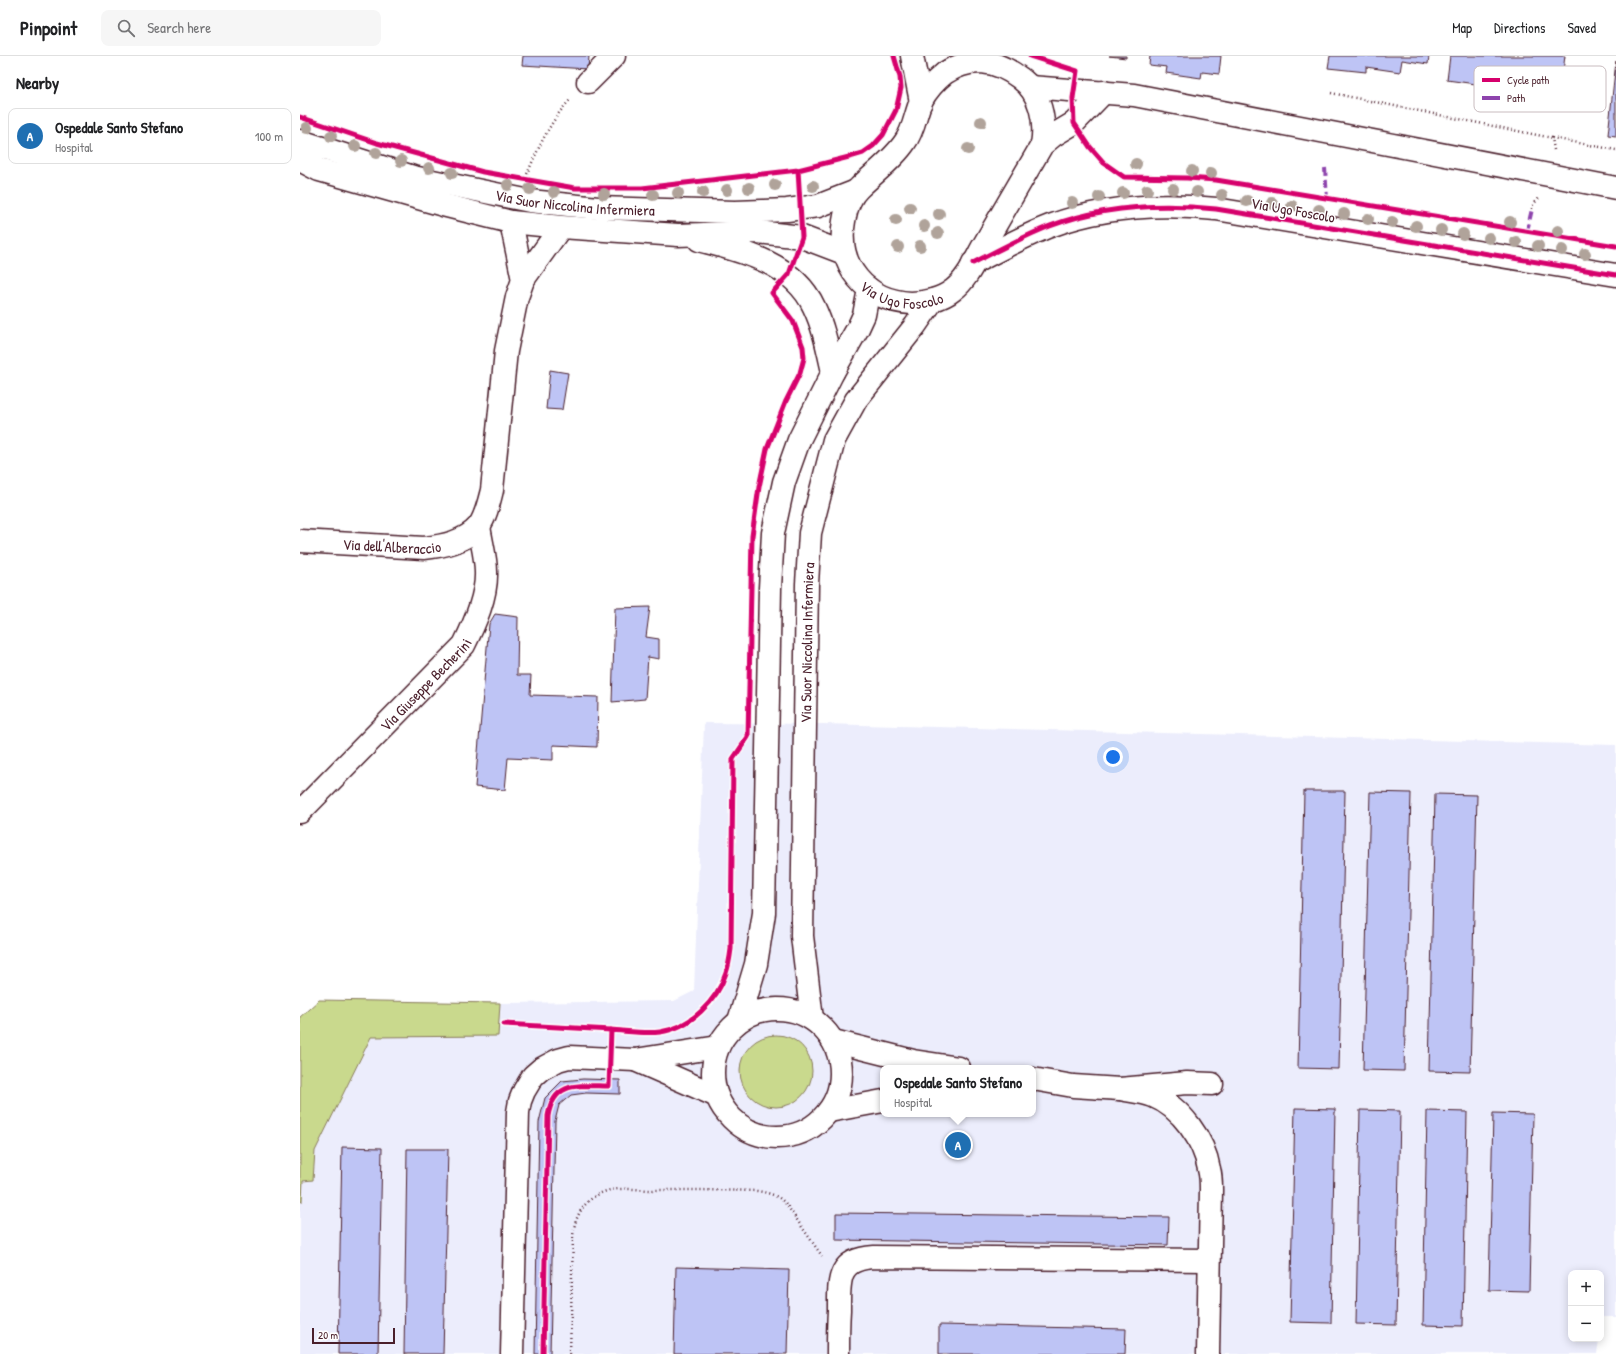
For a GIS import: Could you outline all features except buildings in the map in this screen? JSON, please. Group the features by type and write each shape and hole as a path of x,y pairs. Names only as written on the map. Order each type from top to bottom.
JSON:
{"street":[{"path":"588,82 614,56"},
{"name":"Via Ugo Foscolo","path":"912,56 921,102"},
{"name":"Via Ugo Foscolo","path":"1042,146 1044,124 1041,110 1030,87 1009,70 997,65 967,59 938,78 929,88 921,102 912,130 906,142 898,152 854,192 846,208 842,240 844,253 858,279 869,289 882,297 894,301 919,303 932,300 953,290 961,282 973,263 1042,146 1054,135 1074,123 1104,92"},
{"path":"1030,87 1141,96 1616,188"},
{"name":"Via Suor Niccolina Infermiera","path":"300,141 421,179 530,201 598,208 735,212 787,210 818,206 854,192"},
{"name":"Via Suor Niccolina Infermiera","path":"300,160 319,170 435,203 511,222 678,235 757,232 802,237 844,253"},
{"name":"Via Ugo Foscolo","path":"973,263 1051,225 1128,207 1164,205 1216,209 1616,275"},
{"path":"511,222 523,280"},
{"path":"479,526 487,510 492,490 506,351 511,323 523,280 561,227"},
{"name":"Via Suor Niccolina Infermiera","path":"678,235 753,255 789,274 802,288 814,306 822,327 833,372"},
{"path":"739,1021 756,964 764,913 770,588 773,532 784,482 800,440 833,372 864,315 869,289"},
{"name":"Via Suor Niccolina Infermiera","path":"812,1019 802,936 806,584 810,533 834,440 843,422 860,395 915,326 932,300"},
{"name":"Via dell'Alberaccio","path":"300,541 424,548 443,546 462,539 479,526"},
{"name":"Via Giuseppe Becherini","path":"300,812 464,645 474,626 485,586 486,571 479,526"},
{"path":"776,1009 801,1013 812,1019 820,1025 833,1041 841,1064 841,1077 835,1100 829,1111 822,1119 804,1131 784,1136 768,1136 753,1133 735,1122 728,1114 717,1096 712,1076 718,1047 728,1031 739,1021 752,1014 776,1009"},
{"path":"833,1041 912,1061 939,1065"},
{"path":"512,1354 518,1112 524,1091 533,1076 541,1069 558,1060 569,1057 635,1060 718,1047"},
{"path":"635,1060 717,1096"},
{"path":"1036,1080 1073,1086 1120,1089 1152,1096 1164,1102 1183,1119 1199,1142 1209,1168 1210,1180 1208,1354"},
{"path":"1120,1089 1187,1083 1212,1084"},
{"path":"1036,1090 1073,1086"},
{"path":"829,1111 880,1102"},
{"path":"838,1354 839,1281 846,1268 858,1259 866,1257 1209,1260"}],"path":[{"path":"524,180 545,134 560,111 588,82"},
{"path":"1331,93 1552,138"},
{"path":"570,1354 573,1237 575,1221 586,1204 594,1197 607,1191 757,1191 769,1193 776,1196 786,1204 839,1281"}],"shaded area":[{"path":"704,723 823,724 1616,745 1616,1317 1604,1317 1604,1270 1568,1270 1568,1342 1599,1342 1597,1354 300,1354 300,1017 319,1000 500,1003 674,1001 694,991"}],"green space":[{"path":"319,1000 500,1003 498,1036 371,1037 315,1151 313,1180 303,1181 302,1202 300,1201 300,1017"},
{"path":"776,1035 796,1041 806,1051 812,1071 806,1091 796,1101 776,1107 756,1101 746,1091 740,1071 746,1051 756,1041"}],"marked path":[{"path":"1325,168 1327,199"},
{"path":"1527,231 1532,209"}],"cycle path":[{"path":"300,117 377,143 483,172 575,188 642,188 798,170 863,153 873,146 883,135 896,110 901,88 900,77 894,56"},
{"path":"1030,56 1077,71 1073,98 1074,123 1090,147 1104,163 1124,177 1216,180 1616,246"},
{"path":"543,1354 548,1116 551,1104 556,1096 562,1091 570,1088 579,1086 609,1086 611,1030 654,1033 682,1025 701,1012 709,1003 722,983 729,964 731,949 733,759 748,737 752,536 759,487 767,449 786,401 800,373 804,358 803,347 793,321 772,293 789,274 802,237 798,170"},
{"path":"973,263 1031,234 1070,219 1111,210 1153,206 1174,206 1216,209 1616,275"},
{"path":"504,1024 611,1030"}],"place":[{"name":"Ospedale Santo Stefano","path":"958,1145"}]}
